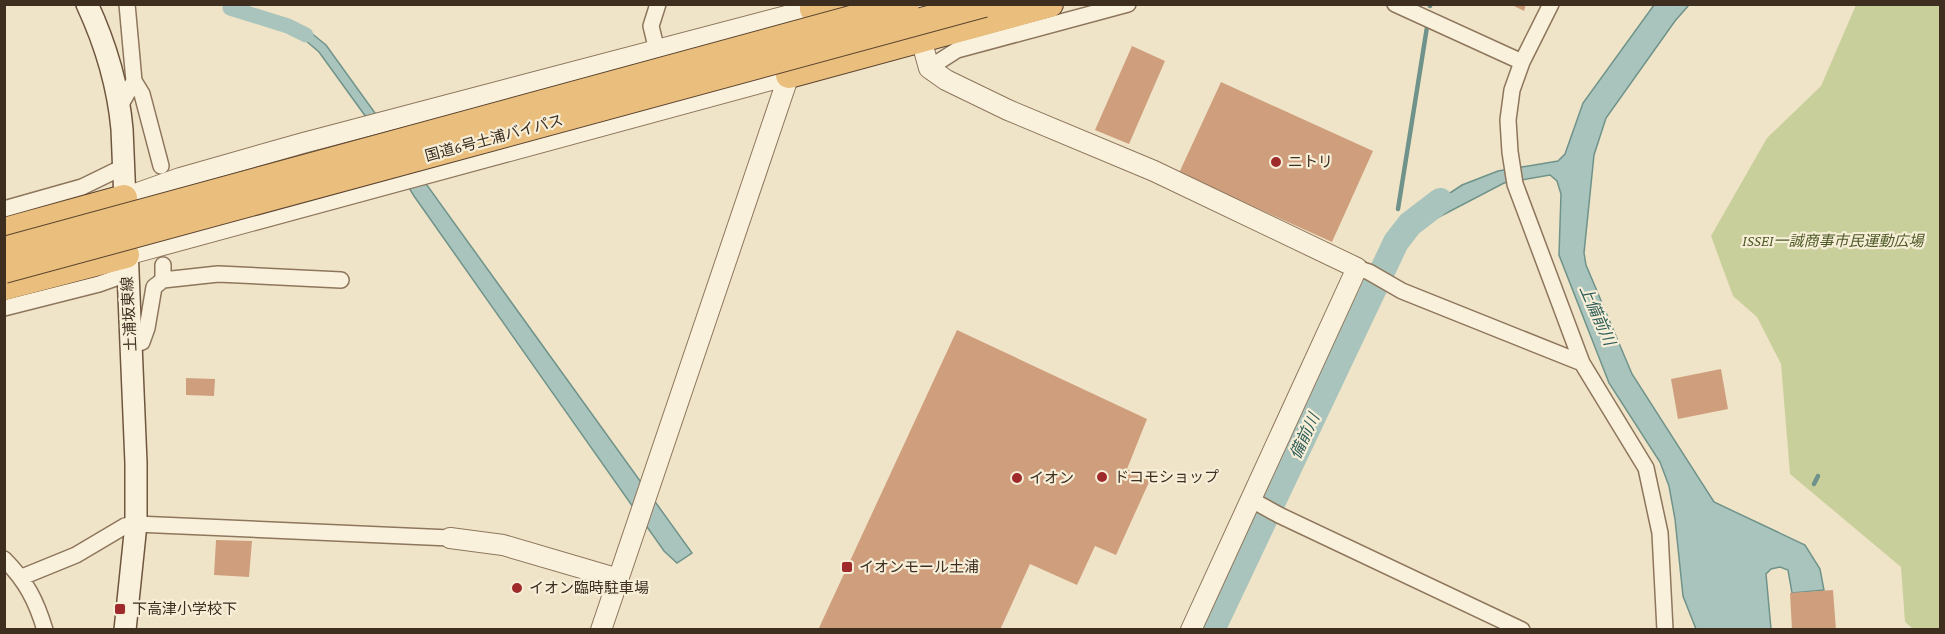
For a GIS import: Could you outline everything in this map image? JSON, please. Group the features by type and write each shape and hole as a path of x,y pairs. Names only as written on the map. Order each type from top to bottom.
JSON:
{"highway":[{"name":"国道6号土浦バイパス","path":"4,250 908,4"},
{"name":"国道6号土浦バイパス","path":"4,270 984,4"},
{"path":"789,75 1050,4"},
{"path":"4,231 124,198"},
{"path":"4,287 127,264"}],"main road":[{"name":"土浦坂東線","path":"87,4 112,66 120,106 136,464 136,524 125,630"}],"street":[{"path":"127,4 134,81 142,94 161,166"},
{"path":"658,4 651,26 671,107"},
{"path":"908,4 915,12 920,40 929,68 946,80 1008,110 1154,171 1363,270 1402,291 1582,363"},
{"path":"929,68 957,50 1128,4"},
{"path":"1395,4 1522,62"},
{"path":"1551,4 1522,62 1512,90 1508,120 1515,184 1582,363 1646,468 1660,533 1665,630"},
{"path":"124,198 180,178 348,131 657,51 819,6"},
{"path":"601,630 789,75 819,6"},
{"path":"4,308 99,284 127,264 383,186 789,75"},
{"path":"120,106 134,81"},
{"path":"4,209 82,187 123,167"},
{"path":"1191,630 1256,503 1363,270"},
{"path":"131,345 141,342 147,328 154,287 163,273 341,280"},
{"path":"1256,503 1522,630"},
{"path":"22,577 75,555 125,526 136,524 450,538 503,545 619,579"},
{"path":"4,559 22,577 38,606 45,630"}],"green space":[{"name":"ISSEI一誠商事市民運動広場","path":"1856,5 1940,5 1940,629 1913,629 1905,622 1901,567 1790,474 1781,364 1757,317 1733,296 1711,236 1767,138 1821,86"}],"water":[{"name":"上備前川","path":"1654,5 1689,5 1675,21 1606,118 1594,155 1584,253 1586,265 1632,374 1714,502 1805,545 1820,569 1824,590 1792,593 1788,570 1780,567 1771,569 1766,574 1771,629 1696,629 1683,596 1669,486 1660,462 1609,383 1559,255 1561,194 1557,181 1550,175 1504,183 1416,229 1409,220 1462,185 1498,171 1558,161 1565,154 1583,103"},
{"path":"290,21 310,32 326,45 692,553 677,563 664,551 414,196 366,117 319,52 305,40 286,30"}],"building":[{"path":"1510,4 1526,4 1524,11"},
{"path":"1132,46 1165,61 1129,144 1095,130"},
{"name":"ニトリ","path":"1221,82 1373,151 1332,242 1179,173"},
{"name":"イオン","path":"957,330 1147,419 1127,469 1150,480 1116,555 1095,546 1077,585 1030,564 1000,630 818,630"},
{"path":"1721,369 1728,409 1678,419 1671,379"},
{"path":"186,378 215,379 214,396 186,395"},
{"path":"216,540 252,541 249,577 214,575"},
{"path":"1833,590 1836,630 1792,630 1790,593"}],"waterway":[{"path":"230,8 288,26 306,35"},
{"name":"備前川","path":"1398,209 1427,27"},
{"name":"備前川","path":"1212,630 1396,242 1410,224 1440,201"},
{"path":"1814,484 1818,476"}],"place":[{"name":"ニトリ","path":"1276,162"},
{"name":"ドコモショップ","path":"1102,477"},
{"name":"イオン","path":"1017,478"},
{"name":"イオンモール土浦","path":"847,567"},
{"name":"イオン臨時駐車場","path":"517,588"},
{"name":"下高津小学校下","path":"120,609"}]}
